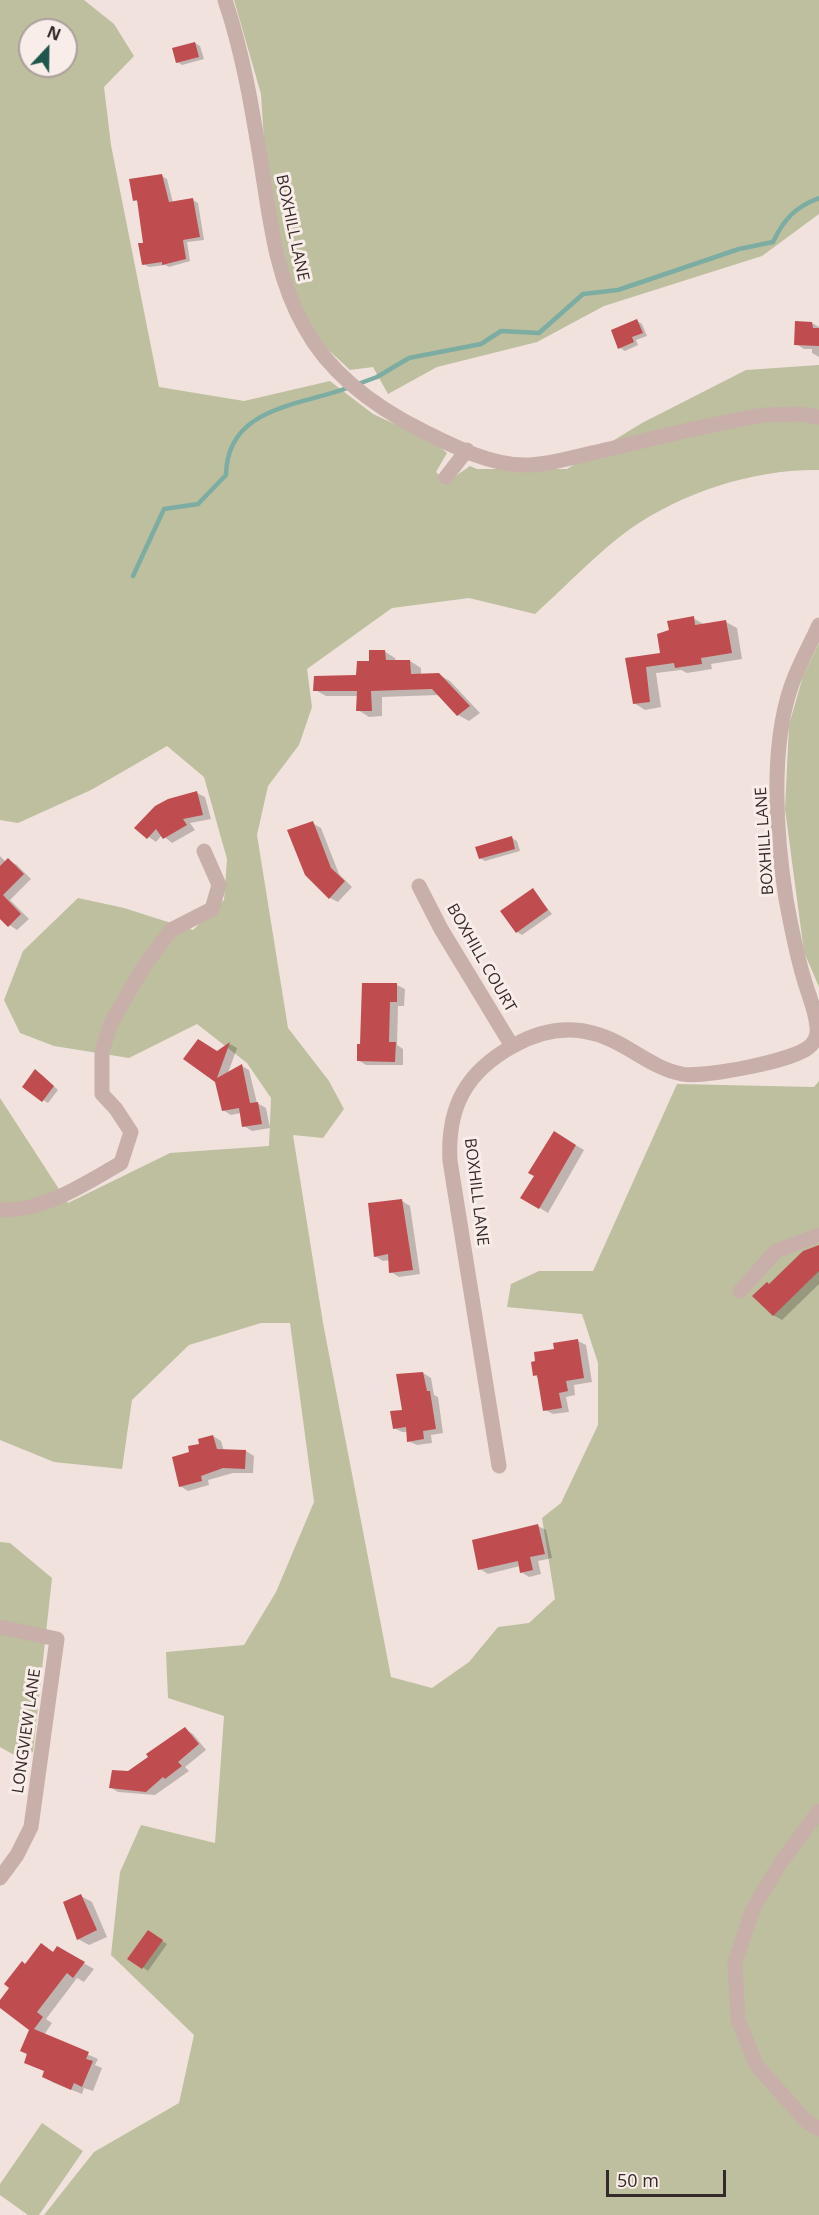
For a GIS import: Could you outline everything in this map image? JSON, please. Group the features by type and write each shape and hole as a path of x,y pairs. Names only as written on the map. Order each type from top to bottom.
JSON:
{"street":[{"name":"BOXHILL LANE","path":"225,0 242,56 267,201 286,290 316,346 347,380 363,393 413,426 467,450 491,459 527,465 745,418 779,414 819,417"},
{"path":"446,477 467,450"},
{"name":"BOXHILL LANE","path":"499,1466 449,1142 453,1116 468,1084 489,1060 533,1035 555,1030 578,1030 597,1034 673,1072 700,1075 771,1062 807,1049 813,1043 817,1026 801,969 784,879 779,766 782,722 791,687 819,625"},
{"path":"0,1210 37,1204 76,1189 121,1163 131,1132 116,1109 102,1094 102,1051 111,1023 144,966 171,930 212,909 219,885 204,851"},
{"name":"BOXHILL COURT","path":"419,886 441,929 512,1046"},
{"path":"740,1291 776,1251 819,1235"},
{"name":"LONGVIEW LANE","path":"0,1627 57,1639 31,1827 17,1855 0,1878"},
{"path":"819,1810 779,1865 753,1909 735,1962 738,2020 756,2066 805,2120 819,2129"}],"green space":[{"path":"0,0 84,0 114,24 134,56 104,87 111,145 159,387 244,401 330,381 373,414 434,442 447,453 436,472 447,482 470,466 477,469 567,469 642,423 746,370 819,365 819,470 745,478 720,485 673,504 618,538 535,614 469,598 392,608 307,669 312,707 299,745 268,786 257,835 288,1028 329,1081 344,1109 323,1138 293,1135 323,1323 391,1677 432,1688 469,1662 498,1627 529,1623 555,1599 542,1518 561,1503 598,1425 598,1363 582,1314 507,1307 511,1284 539,1271 593,1271 677,1084 814,1087 819,1081 819,2215 44,2215 94,2152 179,2103 194,2035 111,1955 120,1872 141,1825 215,1843 224,1716 168,1698 166,1652 244,1645 276,1592 314,1502 290,1323 261,1323 189,1345 132,1400 122,1469 54,1462 0,1440 0,1098 68,1203 170,1153 269,1146 271,1098 247,1063 197,1024 129,1058 54,1046 20,1033 4,1000 23,951 78,898 124,908 193,930 224,900 227,859 204,777 167,746 91,790 18,823 0,820"},
{"path":"234,0 819,0 819,214 762,256 604,306 537,342 437,367 388,394 373,367 350,370 321,343 295,297 277,224 265,157 261,94"},
{"path":"819,643 819,987 804,952 785,809 789,725 803,676"},
{"path":"0,1542 10,1543 52,1578 33,1752 16,1756 0,1747"},
{"path":"42,2123 83,2151 39,2215 28,2215 0,2195 0,2184"}],"building":[{"path":"195,42 199,57 176,63 172,48"},
{"path":"162,174 169,202 193,198 200,237 183,240 186,259 162,265 162,262 142,265 138,243 143,243 137,200 133,201 129,179"},
{"path":"637,319 643,333 632,337 634,342 618,349 611,330"},
{"path":"795,321 812,322 813,328 819,328 819,346 794,345"},
{"path":"694,616 695,625 726,620 732,653 701,658 702,664 675,668 674,663 646,667 650,702 633,704 625,658 660,653 657,634 669,630 667,621"},
{"path":"369,650 385,650 386,660 410,660 411,674 439,673 470,706 457,716 432,689 371,691 372,711 356,711 357,691 313,691 314,676 356,675 357,661 369,661"},
{"path":"197,791 203,815 183,819 187,825 163,839 156,829 147,839 134,828 155,806 168,799"},
{"path":"313,821 331,868 345,881 329,899 305,875 287,830"},
{"path":"512,836 515,849 479,859 475,847"},
{"path":"8,858 24,874 3,895 21,914 8,927 0,919 0,866"},
{"path":"533,888 548,910 516,933 500,911"},
{"path":"362,983 397,983 397,1002 390,1002 389,1042 396,1042 395,1062 357,1061 357,1044 360,1044"},
{"path":"198,1039 217,1051 230,1042 217,1078 242,1064 250,1103 258,1102 262,1124 242,1127 239,1108 222,1111 215,1082 183,1059"},
{"path":"35,1069 54,1086 42,1102 22,1087"},
{"path":"554,1131 576,1145 539,1209 520,1198 534,1176 528,1173"},
{"path":"402,1199 413,1270 389,1273 388,1254 374,1257 368,1203"},
{"path":"819,1245 819,1271 773,1316 752,1296 767,1282 769,1284 803,1251"},
{"path":"578,1339 584,1378 566,1381 568,1391 559,1393 562,1408 543,1411 537,1375 533,1376 531,1362 535,1361 534,1352 554,1349 553,1343"},
{"path":"423,1372 427,1391 430,1391 436,1429 423,1431 424,1439 407,1442 406,1427 393,1429 390,1411 402,1410 396,1374"},
{"path":"213,1435 217,1449 246,1450 245,1469 223,1468 201,1476 202,1481 179,1487 172,1457 189,1452 188,1446 199,1444 198,1439"},
{"path":"538,1524 545,1554 530,1557 533,1570 520,1573 518,1561 478,1570 472,1540"},
{"path":"185,1727 199,1744 178,1762 182,1766 165,1779 163,1777 146,1792 109,1788 112,1770 128,1771 148,1757 146,1754"},
{"path":"81,1894 97,1930 77,1940 63,1902"},
{"path":"148,1930 163,1940 142,1969 127,1959"},
{"path":"41,1943 53,1952 57,1946 85,1962 73,1978 67,1973 37,2012 43,2017 34,2029 89,2052 86,2059 93,2061 82,2087 74,2083 71,2090 42,2077 44,2071 24,2063 27,2054 20,2051 29,2030 0,2008 0,2000 9,1988 4,1984 22,1961 25,1964"}],"waterway":[{"path":"358,384 377,377 409,358 481,344 501,331 539,333 583,294 618,290 739,249 773,242 791,215 803,205 819,198"},
{"path":"133,576 164,509 198,504 226,475 230,452 239,435 253,422 289,405 350,387"}]}
